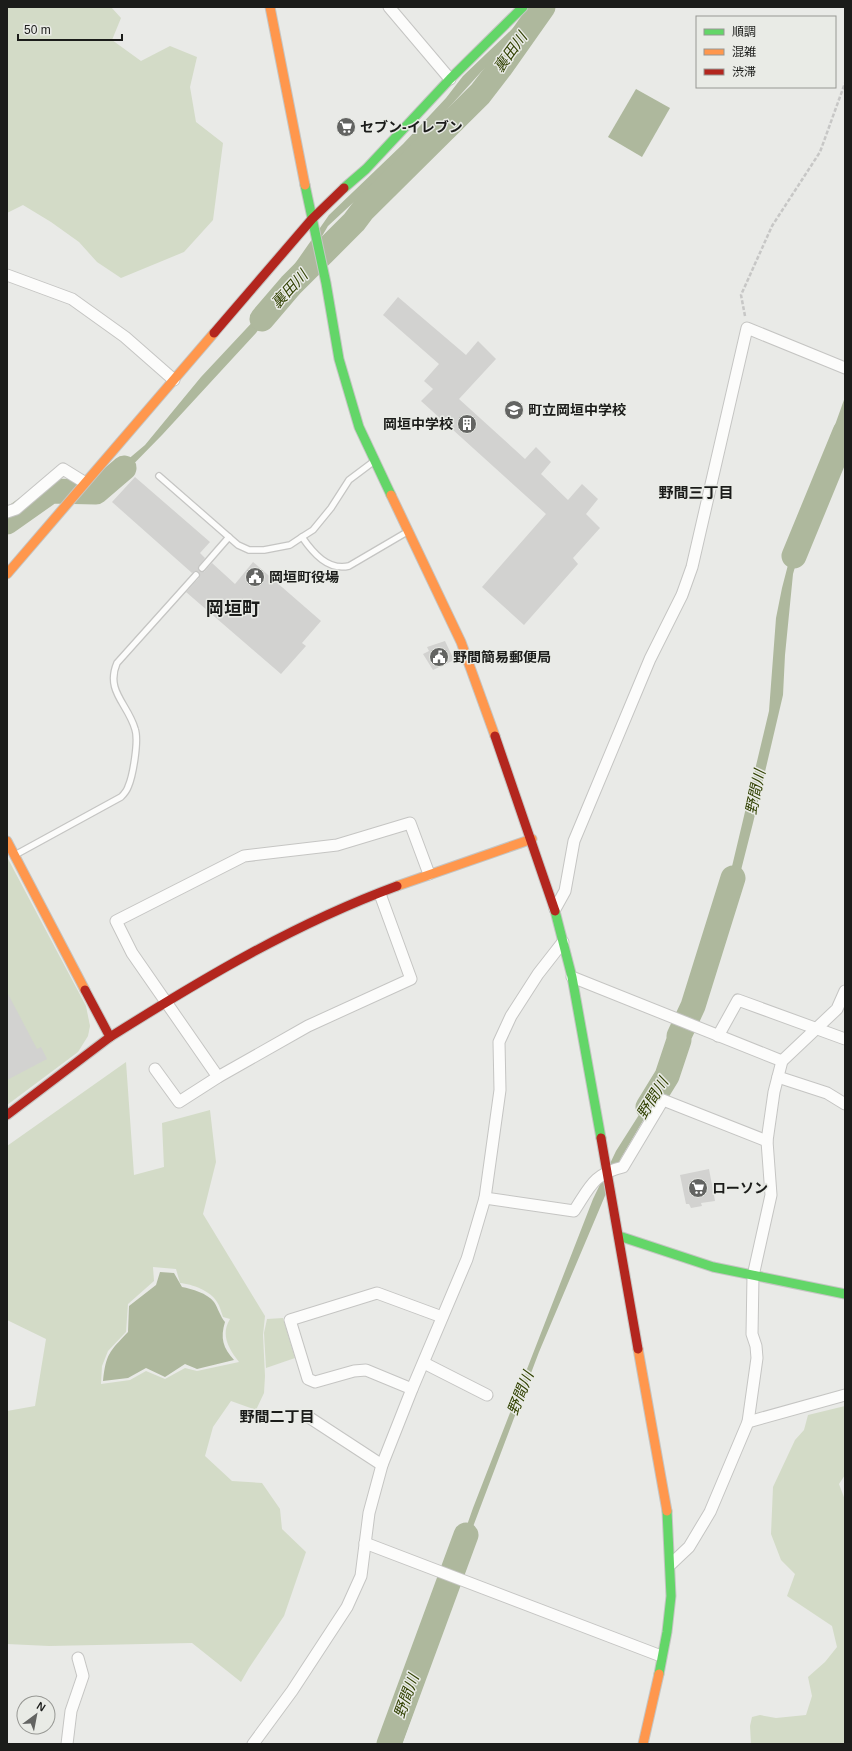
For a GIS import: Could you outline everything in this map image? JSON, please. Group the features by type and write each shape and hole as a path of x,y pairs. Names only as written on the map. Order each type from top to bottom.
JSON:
{"street":[{"path":"270,7 326,283 339,359 359,427 461,642 532,839 555,909 572,977 606,1171 620,1236 667,1511 672,1564 670,1598 661,1656 643,1744"},
{"path":"389,7 450,79"},
{"path":"7,574 84,482 312,219 330,200 366,169 450,79 523,7"},
{"path":"7,275 72,299 125,338 174,380"},
{"path":"555,909 565,891 574,841 650,659 682,595 692,567 747,328 845,368"},
{"path":"7,512 16,509 63,469 84,482"},
{"path":"218,1077 132,953 116,921 244,856 337,845 410,824 429,874"},
{"path":"7,1115 110,1037 166,1001 227,965 307,924 429,874 532,839"},
{"path":"7,841 110,1037"},
{"path":"155,1069 179,1102 218,1077 308,1026 410,979 380,894"},
{"path":"253,1744 292,1691 348,1607 361,1576 369,1512 382,1465 412,1389 467,1259 485,1198 500,1090 499,1042 511,1016 538,974 563,942"},
{"path":"572,977 782,1062"},
{"path":"672,1564 689,1547 710,1512 748,1422 758,1358 752,1334 753,1276 770,1195 767,1141 774,1092 782,1062 837,1009 845,991"},
{"path":"718,1036 738,1000 845,1039"},
{"path":"778,1077 827,1093 845,1104"},
{"path":"485,1198 574,1211 593,1182 606,1171 623,1166 662,1100 767,1141"},
{"path":"620,1236 713,1267 845,1294"},
{"path":"412,1389 366,1370 354,1371 315,1382 308,1379 290,1320 377,1293 442,1317"},
{"path":"424,1363 487,1395"},
{"path":"748,1422 845,1395"},
{"path":"307,1416 382,1465"},
{"path":"365,1543 661,1656"},
{"path":"67,1744 71,1711 83,1676 78,1658"}],"lane":[{"path":"159,476 238,545 249,550 264,550 290,544 313,530 349,480 375,460"},
{"path":"302,537 325,562 340,568 348,566 409,531"},
{"path":"202,568 229,536"},
{"path":"15,855 121,797 128,786 137,744 136,729 118,696 112,674 117,663 196,575"}],"path":[{"path":"747,328 741,295 772,226 820,152 845,82"}],"shaded area":[{"path":"7,7 111,7 121,18 112,40 141,61 170,46 197,57 190,87 196,122 223,143 213,220 184,252 121,278 97,262 79,242 51,222 23,205 7,213"},
{"path":"7,857 86,1006 90,1026 88,1036 78,1052 7,1105"},
{"path":"126,1062 134,1175 164,1167 162,1123 210,1110 216,1162 203,1214 265,1316 263,1335 265,1376 264,1393 256,1410 231,1401 213,1427 205,1456 232,1481 262,1483 280,1509 282,1529 306,1552 284,1616 241,1682 192,1643 49,1646 7,1644 7,1411 35,1406 46,1339 7,1320 7,1146","holes":["153,1267 176,1269 180,1283 206,1291 214,1298 220,1307 223,1317 230,1319 226,1331 227,1342 239,1362 197,1371 185,1368 165,1379 146,1371 130,1380 101,1384 102,1366 108,1351 126,1332 128,1304 154,1281"]},
{"path":"283,1318 295,1358 266,1368 264,1333 267,1319"},
{"path":"845,1406 845,1475 839,1484 845,1500 845,1744 751,1744 750,1726 752,1717 760,1715 776,1718 806,1715 812,1696 808,1677 825,1662 837,1647 832,1626 787,1596 795,1574 781,1560 771,1534 773,1487 795,1440 804,1430 808,1415"}],"water":[{"name":"裏田川","path":"535,7 545,7 481,72 414,146 328,226 305,265 256,333 162,435 113,485 102,491 66,491 52,495 14,526 7,529 7,519 49,489 62,486 83,486 100,483 145,445 201,377 259,315 329,215 403,144 446,98 463,76"},
{"path":"636,89 670,108 642,157 608,137"},
{"name":"野間川","path":"845,397 845,424 813,504 793,574 785,655 783,695 753,823 724,937 717,958 674,1062 654,1102 621,1158 539,1352 471,1532 453,1602 402,1744 394,1744 447,1595 459,1548 473,1508 593,1199 616,1151 656,1088 668,1063 685,1012 705,972 720,926 724,900 769,711 776,618 782,588 796,534"},
{"path":"160,1272 174,1273 182,1287 195,1290 214,1302 225,1322 223,1338 225,1347 234,1360 197,1369 185,1364 165,1377 146,1368 128,1378 103,1381 107,1359 116,1344 128,1332 129,1306 156,1285"}],"building":[{"name":"岡垣中学校","path":"398,297 466,355 478,341 496,359 459,399 525,459 536,447 551,462 541,474 568,500 582,484 598,499 586,514 600,528 573,558 578,564 524,625 482,587 546,514 421,401 433,389 424,381 439,364 383,315"},
{"name":"岡垣町役場","path":"135,477 210,542 200,553 205,558 198,567 200,571 204,572 212,563 235,584 253,562 321,621 302,643 306,646 281,674 186,592 199,578 199,572 195,571 192,573 112,502"},
{"name":"野間簡易郵便局","path":"445,641 454,660 433,670 423,654 429,651 427,647"},
{"path":"7,992 37,1049 41,1047 47,1059 7,1080"},
{"name":"ローソン","path":"709,1169 715,1201 701,1203 702,1206 691,1208 689,1204 686,1204 680,1175"}],"waterway":[{"name":"裏田川","path":"262,319 291,285 354,222 363,210 480,94 543,7"},
{"name":"野間川","path":"794,556 845,432"},
{"name":"裏田川","path":"7,522 51,491 96,492 124,468"},
{"name":"野間川","path":"648,1107 667,1076 679,1036 693,1006 733,878"},
{"name":"野間川","path":"389,1744 466,1535"}],"traffic: fast":[{"path":"344,188 366,169 450,79 523,7"},
{"path":"305,185 326,283 339,359 359,427 391,495"},
{"path":"555,911 572,977 601,1138"},
{"path":"619,1236 713,1267 845,1294"},
{"path":"659,1674 667,1632 671,1596 667,1511"}],"traffic: slow":[{"path":"270,7 305,185"},
{"path":"7,574 214,333"},
{"path":"391,495 461,642 495,736"},
{"path":"397,886 532,839"},
{"path":"7,841 85,990"},
{"path":"638,1349 667,1511"},
{"path":"643,1744 659,1674"}],"traffic: jam":[{"path":"214,333 312,219 344,188"},
{"path":"495,736 555,911"},
{"path":"110,1037 179,994 285,935 322,917 397,886"},
{"path":"7,1115 110,1037 85,990"},
{"path":"601,1138 638,1349"}],"place":[{"name":"セブン-イレブン","path":"346,127"},
{"name":"町立岡垣中学校","path":"514,410"},
{"name":"岡垣中学校","path":"467,424"},
{"name":"岡垣町役場","path":"255,577"},
{"name":"野間簡易郵便局","path":"439,657"},
{"name":"ローソン","path":"698,1188"}],"district":[{"name":"野間三丁目","path":"696,492"},
{"name":"岡垣町","path":"233,609"},
{"name":"野間二丁目","path":"277,1416"}]}
